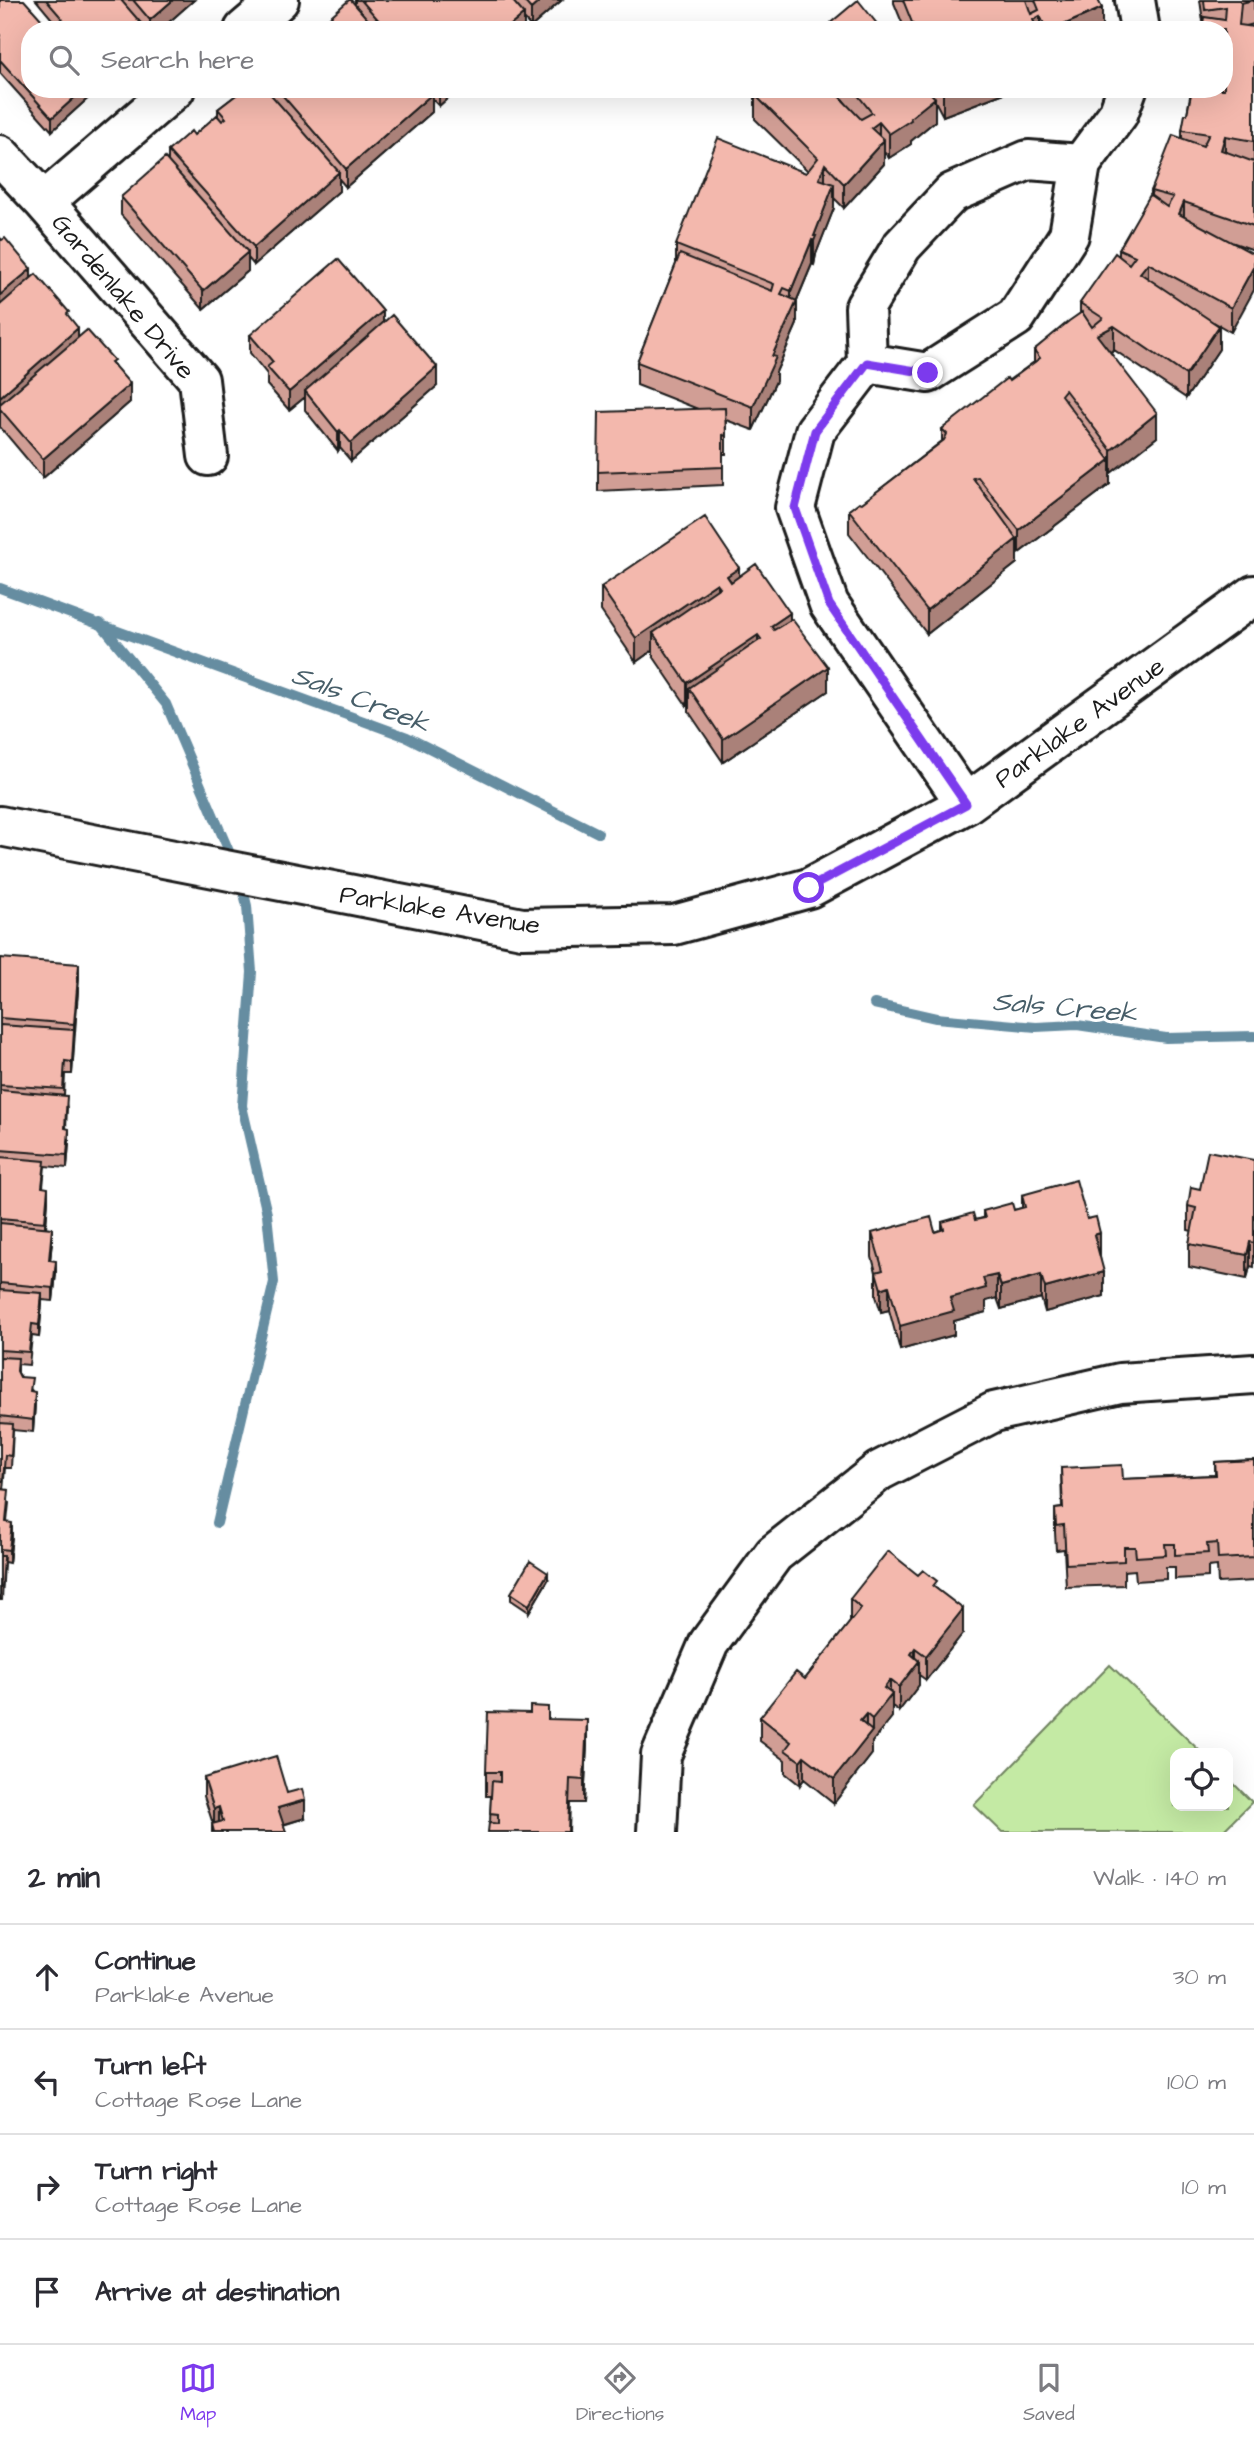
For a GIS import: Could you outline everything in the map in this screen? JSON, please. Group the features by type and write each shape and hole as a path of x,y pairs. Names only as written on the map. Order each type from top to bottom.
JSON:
{"street":[{"path":"254,21 279,0"},
{"path":"1135,0 1138,21"},
{"path":"44,202 165,98"},
{"path":"867,363 928,373 1016,317 1069,235 1080,164 1118,114 1124,98"},
{"name":"Gardenlake Drive","path":"0,155 199,380 208,456"},
{"path":"966,804 829,604 795,508 815,431 867,363 865,307 902,246 952,193 1028,160 1080,164"},
{"name":"Parklake Avenue","path":"0,826 522,928 674,925 809,888 966,804 1254,594"},
{"path":"657,1832 660,1755 709,1643 774,1554 879,1471 994,1412 1120,1383 1254,1374"}],"green space":[{"path":"1110,1665 1197,1748 1170,1748 1170,1811 1233,1811 1233,1783 1252,1802 1222,1832 1002,1832 974,1805"}],"building":[{"path":"0,0 24,0 43,21 21,21 21,83 0,60"},
{"path":"46,0 121,0 139,21 64,21"},
{"path":"133,0 173,0 150,20"},
{"path":"351,0 369,21 325,21"},
{"path":"361,0 512,0 524,14 516,21 379,21"},
{"path":"523,0 541,0 531,9"},
{"path":"858,0 875,21 833,21"},
{"path":"903,0 1026,0 1031,14 1039,10 1035,0 1098,0 1102,8 1072,21 1042,21 1040,16 1034,21 911,21"},
{"path":"1204,0 1254,0 1241,3 1239,25 1254,27 1254,141 1225,136 1221,150 1254,162 1254,226 1184,202 1179,214 1254,254 1254,266 1231,308 1148,263 1140,273 1219,326 1186,375 1114,326 1097,335 1157,413 1111,450 1065,390 1061,395 1110,460 1019,530 978,477 973,478 1017,539 927,610 849,510 944,440 947,434 942,429 1007,378 1009,381 1040,358 1034,350 1069,321 1082,312 1092,327 1103,318 1080,303 1115,253 1129,264 1135,256 1119,249 1150,195 1167,207 1173,197 1151,191 1173,135 1203,146 1209,134 1182,130 1190,98 1233,98 1233,21 1203,21 1204,17 1225,20 1226,7 1205,10"},
{"path":"34,98 74,98 52,118"},
{"path":"232,98 274,98 339,172 254,247 168,151 191,131 194,135 217,115 222,121 226,118 218,109"},
{"path":"285,98 427,98 346,169"},
{"path":"758,98 841,98 861,119 872,113 860,98 935,98 910,118 911,120 889,134 879,122 871,128 884,140 844,184 825,164 819,179 834,184 814,241 812,240 791,291 784,288 781,294 797,301 753,407 637,362 680,254 772,291 774,284 676,245 718,138 806,173 818,158"},
{"path":"165,158 248,252 203,291 121,197"},
{"path":"0,238 5,238 31,269 0,295"},
{"path":"338,259 383,311 289,392 267,367 273,362 250,335"},
{"path":"36,274 69,312 67,314 78,328 0,397 0,305"},
{"path":"392,315 437,367 351,443 340,430 338,432 305,391"},
{"path":"87,330 114,360 111,362 130,384 43,459 0,409 0,404"},
{"path":"725,408 723,467 598,472 599,412"},
{"path":"705,517 739,568 727,576 731,582 756,564 790,613 771,626 774,630 792,619 828,667 723,739 689,688 761,639 758,635 687,683 653,633 720,587 717,583 636,638 601,587"},
{"path":"0,958 79,964 74,1024 0,1018"},
{"path":"0,1025 74,1030 72,1062 65,1061 63,1089 0,1085"},
{"path":"0,1090 67,1096 67,1155 0,1150"},
{"path":"1208,1151 1254,1160 1254,1243 1250,1242 1247,1255 1189,1244 1196,1208 1188,1206 1191,1187 1200,1189"},
{"path":"0,1157 45,1161 42,1187 48,1188 45,1222 0,1218"},
{"path":"1076,1180 1087,1219 1096,1217 1100,1233 1094,1235 1104,1272 1045,1288 1041,1275 1001,1286 997,1275 983,1278 986,1288 950,1298 954,1311 900,1326 889,1286 881,1289 876,1272 883,1270 872,1233 931,1217 935,1232 944,1229 942,1222 973,1213 975,1220 985,1218 983,1211 1012,1203 1014,1210 1025,1207 1022,1195"},
{"path":"0,1223 52,1228 49,1260 56,1261 53,1288 0,1283"},
{"path":"0,1290 42,1293 39,1325 32,1324 29,1352 0,1350"},
{"path":"0,1357 18,1358 17,1371 20,1377 32,1378 30,1391 35,1392 33,1420 0,1416"},
{"path":"0,1423 13,1424 11,1456 5,1455 3,1481 0,1481"},
{"path":"1254,1460 1254,1557 1218,1559 1217,1543 1207,1544 1208,1553 1175,1555 1175,1544 1165,1544 1166,1555 1136,1557 1135,1547 1124,1547 1124,1561 1066,1564 1064,1525 1056,1526 1055,1509 1063,1508 1061,1468 1122,1465 1123,1479 1216,1475 1215,1462"},
{"path":"0,1489 9,1490 6,1522 12,1523 9,1550 0,1549"},
{"path":"888,1551 918,1575 923,1570 937,1581 933,1586 963,1609 926,1656 915,1648 911,1654 919,1661 899,1687 890,1680 884,1688 892,1694 872,1719 866,1714 860,1721 872,1731 834,1779 804,1756 800,1761 785,1750 791,1742 760,1717 796,1672 805,1679 861,1608 850,1599"},
{"path":"0,1556 4,1556 2,1588 0,1587"},
{"path":"530,1561 548,1573 529,1605 511,1593"},
{"path":"530,1706 548,1707 548,1719 587,1720 584,1780 570,1779 568,1832 488,1832 489,1823 498,1824 498,1814 490,1813 492,1781 500,1782 500,1772 486,1772 488,1712 530,1713"},
{"path":"276,1756 287,1793 302,1789 305,1800 278,1808 286,1832 214,1832 212,1824 223,1821 219,1807 214,1809 204,1778"}],"waterway":[{"name":"Sals Creek","path":"0,588 407,737 598,833"},
{"path":"100,623 166,704 234,863"},
{"path":"217,1523 274,1282 267,1214 242,1106 252,972 247,906 241,881"},
{"name":"Sals Creek","path":"874,1004 936,1018 1036,1027 1077,1025 1166,1038 1254,1036"}],"route":[{"path":"809,888 966,804 829,604 795,508 815,431 867,363 928,373"}]}
